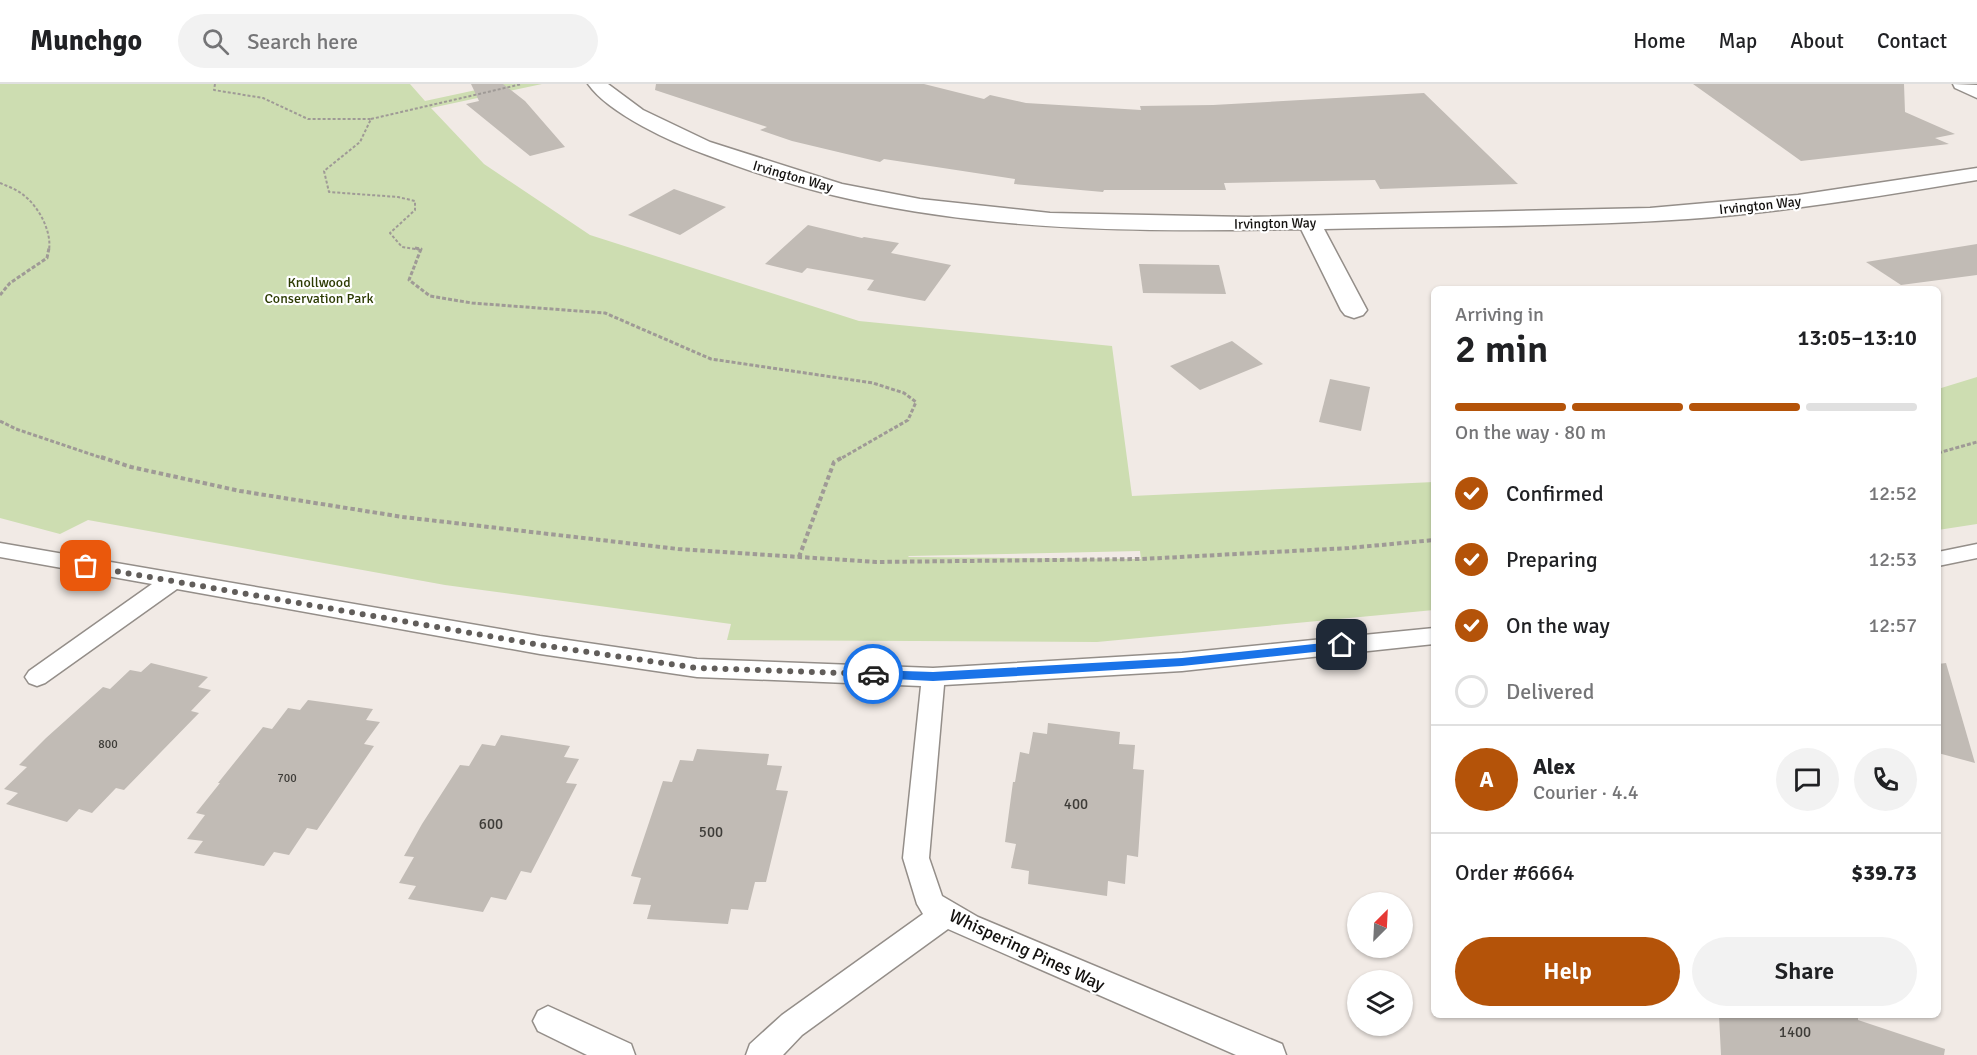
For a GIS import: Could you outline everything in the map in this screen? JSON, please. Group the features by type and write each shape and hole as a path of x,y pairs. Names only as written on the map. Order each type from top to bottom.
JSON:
{"street":[{"name":"Irvington Way","path":"597,84 629,110 665,130 728,156 851,193 971,212 1070,222 1199,225 1616,216 1760,206 1977,174"},
{"path":"1962,84 1977,92"},
{"path":"1309,223 1354,310"}],"lane":[{"path":"0,550 171,582 540,645 697,668 933,676 1182,662 1431,636"},
{"path":"1941,558 1977,551"},
{"path":"37,677 171,582"},
{"name":"Whispering Pines Way","path":"933,676 916,858 931,904 968,926 1270,1055"},
{"path":"760,1055 792,1025 947,913"},
{"path":"548,1021 620,1055"}],"path":[{"path":"215,84 214,90 262,98 308,119 371,119 522,84"},
{"path":"371,119 360,142 324,171 329,192 398,197 415,201 415,210 390,233 402,247 421,249 409,280 430,296 472,303 605,313 711,359 873,383 904,393 916,402 908,420 834,462 799,557"},
{"path":"0,183 23,194 44,221 50,242 47,258 10,282 0,295"},
{"path":"0,421 16,429 131,467 240,491 403,517 678,549 876,562 1142,559 1349,548 1431,540"},
{"path":"1941,452 1977,442"}],"green space":[{"name":"Knollwood Conservation Park","path":"0,84 410,84 425,101 504,84 542,84 431,108 484,164 590,235 859,321 1112,346 1132,496 1431,482 1431,610 1097,642 727,640 731,624 445,585 88,520 60,534 0,518","holes":["1140,551 1141,559 908,557"]},
{"path":"1977,377 1977,524 1941,530 1941,388"}],"building":[{"path":"471,84 503,84 525,101 565,147 530,156 466,104 479,101"},
{"path":"656,84 924,84 984,99 990,95 1026,103 1141,110 1140,106 1213,105 1424,93 1518,184 1380,189 1375,180 1224,183 1226,190 1104,190 1103,192 1014,184 1015,179 884,159 880,162 792,141 760,130 767,127 655,90"},
{"path":"1693,84 1904,84 1905,112 1955,134 1935,138 1949,144 1801,161"},
{"path":"674,189 726,207 680,235 628,215"},
{"path":"808,225 862,238 899,243 891,253 951,265 925,301 867,290 874,280 807,268 802,273 765,264"},
{"path":"1977,244 1977,275 1901,285 1866,262"},
{"path":"1139,264 1219,265 1226,294 1143,293"},
{"path":"1232,341 1263,364 1200,390 1170,366"},
{"path":"1330,379 1370,387 1361,431 1319,422"},
{"path":"151,663 208,677 198,687 211,690 191,711 199,713 124,790 116,788 92,813 79,809 67,822 6,804 18,793 4,789 27,767 19,765 46,738 103,687 110,689 130,670 141,672"},
{"path":"1946,663 1975,763 1941,754 1941,664"},
{"path":"308,700 373,709 366,720 380,722 364,744 374,746 317,830 307,828 289,855 274,852 264,866 194,853 203,841 187,839 205,815 196,813 220,783 218,783 263,727 272,729 288,708 300,710"},
{"path":"1048,723 1120,732 1119,744 1135,745 1133,769 1144,770 1138,857 1127,855 1125,884 1108,881 1107,896 1028,884 1029,871 1011,868 1016,844 1005,842 1013,782 1015,782 1020,752 1029,754 1033,732 1047,734"},
{"path":"501,735 570,746 564,757 579,759 566,783 577,784 531,873 521,871 506,900 491,897 483,912 408,899 416,886 399,883 414,857 404,856 422,824 460,765 469,766 482,744 495,746"},
{"path":"697,749 769,754 767,765 782,766 776,790 788,791 766,882 755,882 748,910 731,909 728,924 647,919 651,905 633,904 641,878 631,876 663,781 672,782 680,760 693,761"},
{"path":"1719,1018 1858,1018 1858,1020 1945,1049 1944,1055 1721,1055"}],"way so far":[{"path":"86,566 540,645 697,668 873,674"}],"route":[{"path":"873,674 933,676 1182,662 1342,645"}]}
